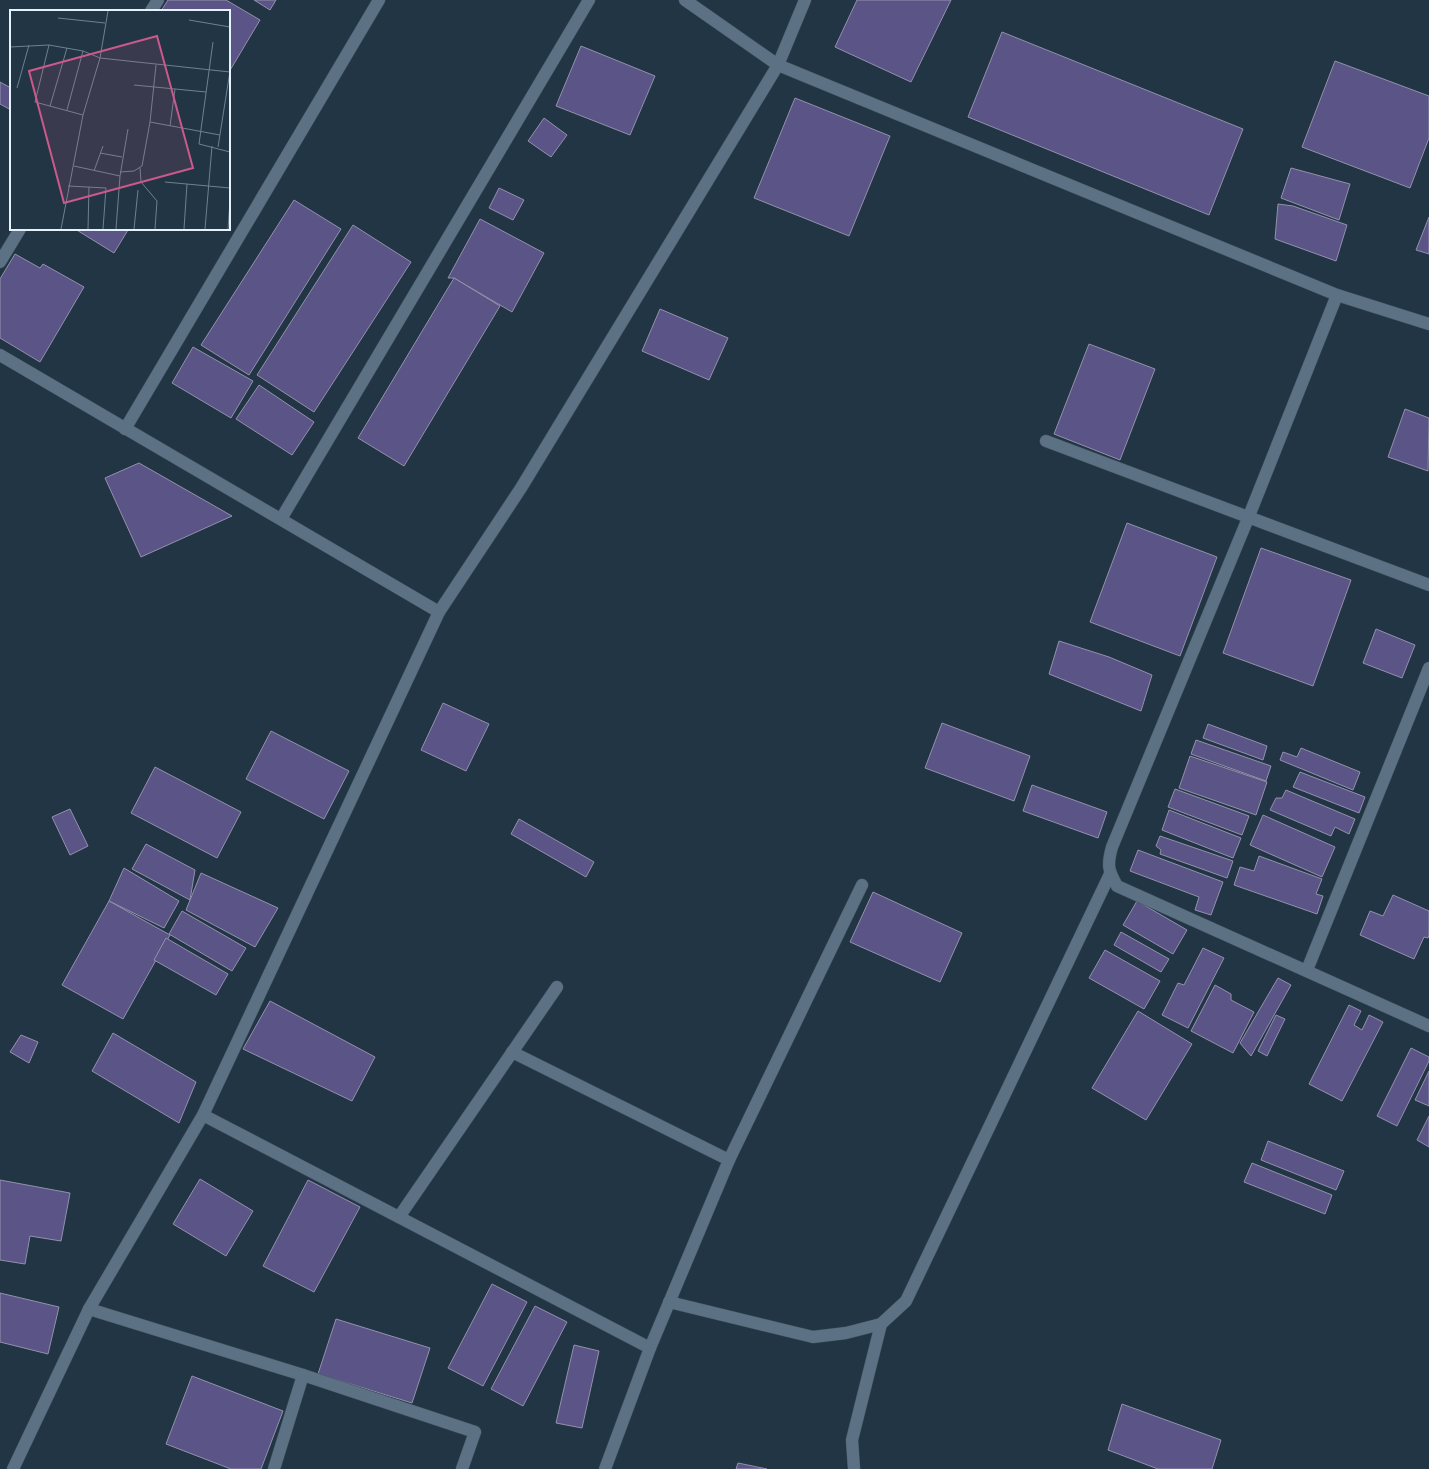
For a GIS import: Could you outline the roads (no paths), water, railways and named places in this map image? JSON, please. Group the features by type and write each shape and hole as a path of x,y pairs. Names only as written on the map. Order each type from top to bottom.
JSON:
{"street":[{"path":"153,10 158,0"},
{"path":"125,429 379,0"},
{"path":"281,519 589,0"},
{"path":"685,0 778,65 1337,295 1429,324"},
{"path":"13,1469 89,1309 203,1115 439,612 521,488 778,65 804,0"},
{"path":"0,262 19,230"},
{"path":"1337,295 1249,516 1112,847 1108,863 1110,874 1117,886 1429,1026"},
{"path":"0,354 125,429 439,612"},
{"path":"1046,441 1249,516 1429,585"},
{"path":"1307,970 1429,668"},
{"path":"669,1302 813,1337 846,1333 881,1324 906,1301 1110,874"},
{"path":"605,1469 650,1348 729,1160 862,885"},
{"path":"400,1217 557,987"},
{"path":"512,1052 729,1160"},
{"path":"203,1115 650,1348"},
{"path":"89,1309 303,1375 475,1432 462,1469"},
{"path":"854,1469 852,1440 881,1324"},
{"path":"274,1469 303,1375"}]}
